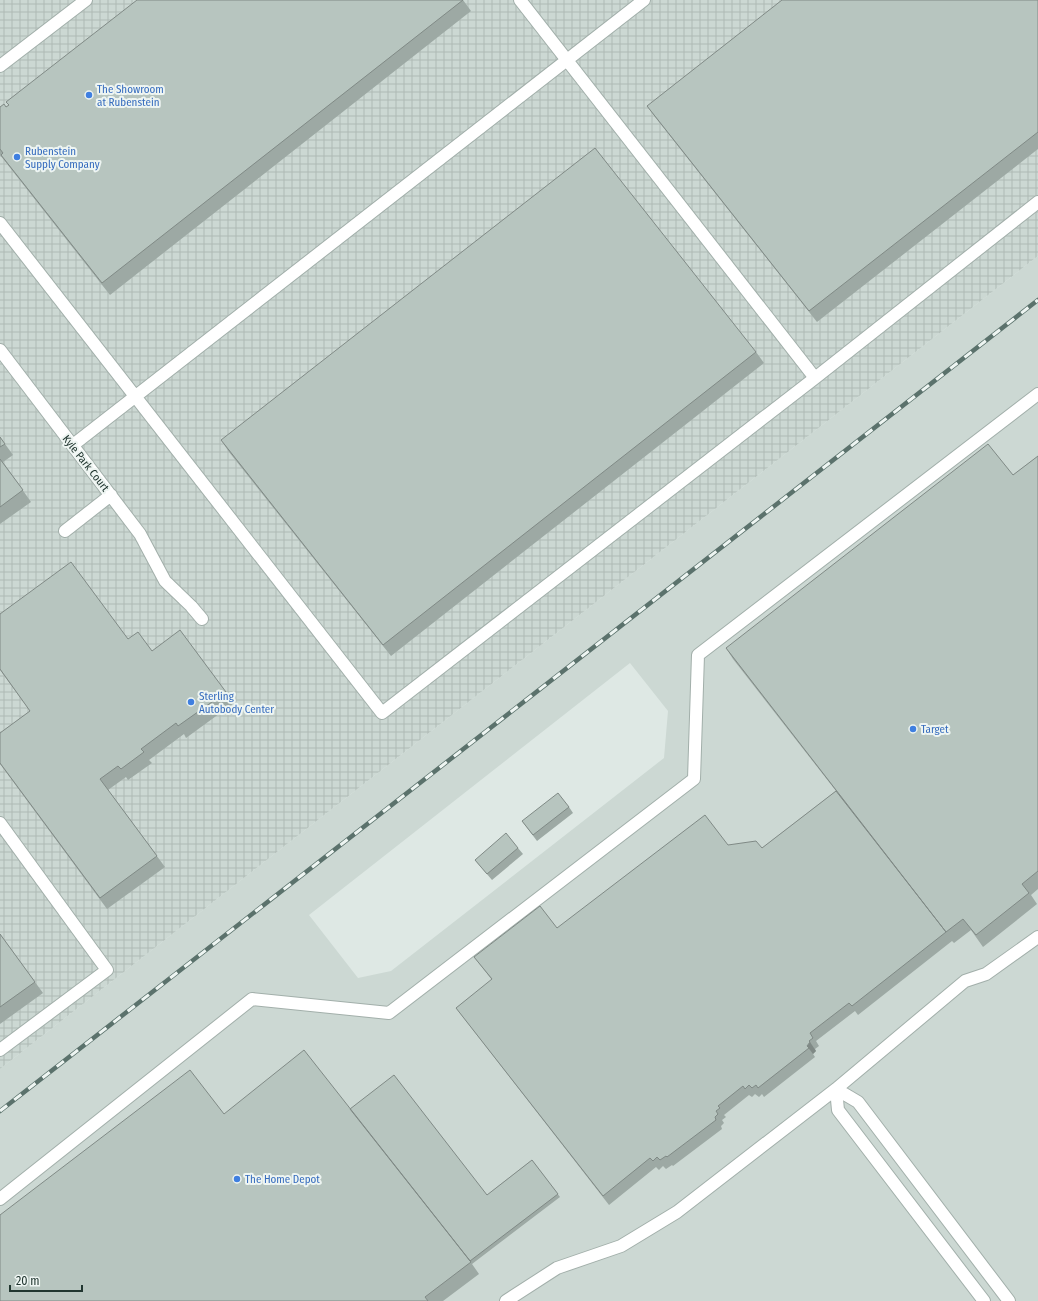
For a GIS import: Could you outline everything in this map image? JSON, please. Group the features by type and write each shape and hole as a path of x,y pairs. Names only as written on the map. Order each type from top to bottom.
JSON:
{"street":[{"path":"0,66 86,0"},
{"path":"520,0 815,378"},
{"path":"73,445 644,0"},
{"path":"0,223 382,713 815,378 1038,202"},
{"name":"Kyle Park Court","path":"0,350 140,534 165,581 192,606 202,619"},
{"path":"0,1199 252,999 389,1013 694,779 698,654 1038,394"},
{"path":"65,530 111,495"},
{"path":"0,823 107,970 0,1050"},
{"path":"506,1301 557,1268 621,1246 677,1212 836,1089 965,981 986,974 1038,937"},
{"path":"836,1089 838,1110 984,1301"},
{"path":"836,1089 858,1102 1009,1301"}],"shaded area":[{"path":"0,0 1038,0 1038,256 0,1069"},
{"path":"1038,256 1038,1301 0,1301 0,1069","holes":["630,663 668,711 664,758 391,971 358,978 309,915"]}],"building":[{"path":"137,0 463,0 102,283 1,155 3,153 0,149 0,107 4,104 6,107 9,105 6,102"},
{"path":"782,0 1038,0 1038,132 809,311 647,106"},
{"path":"595,148 756,352 383,645 221,440"},
{"path":"0,437 5,444 0,447"},
{"name":"Target","path":"988,444 1013,475 1038,456 1038,871 1022,884 1029,893 976,935 963,919 946,932 726,648"},
{"path":"0,459 23,490 0,507"},
{"path":"71,562 128,639 138,632 152,651 180,630 226,692 178,726 176,723 141,749 144,752 121,769 118,766 100,779 157,856 100,898 0,763 0,733 30,711 0,669 0,614"},
{"path":"836,791 946,932 852,1006 849,1003 810,1033 813,1038 809,1041 810,1042 807,1046 809,1048 758,1088 756,1085 752,1088 749,1085 745,1089 743,1086 718,1106 720,1108 716,1111 718,1114 715,1117 716,1120 667,1157 666,1156 660,1160 657,1157 653,1161 650,1158 603,1196 456,1008 492,979 474,957 540,906 557,928 705,815 728,845 756,841 762,848"},
{"path":"558,793 569,807 533,835 522,821"},
{"path":"506,833 518,848 487,874 475,860"},
{"path":"0,934 35,982 0,1007"},
{"name":"The Home Depot","path":"304,1050 471,1262 425,1297 428,1301 0,1301 0,1215 190,1070 224,1114"},
{"path":"394,1075 487,1195 532,1160 558,1194 470,1261 350,1109"}],"railway":[{"path":"0,1111 1038,300"}],"place":[{"name":"The Showroom at Rubenstein","path":"89,95"},
{"name":"Rubenstein Supply Company","path":"17,157"},
{"name":"Sterling Autobody Center","path":"191,702"},
{"name":"Target","path":"913,729"},
{"name":"The Home Depot","path":"237,1179"}]}
